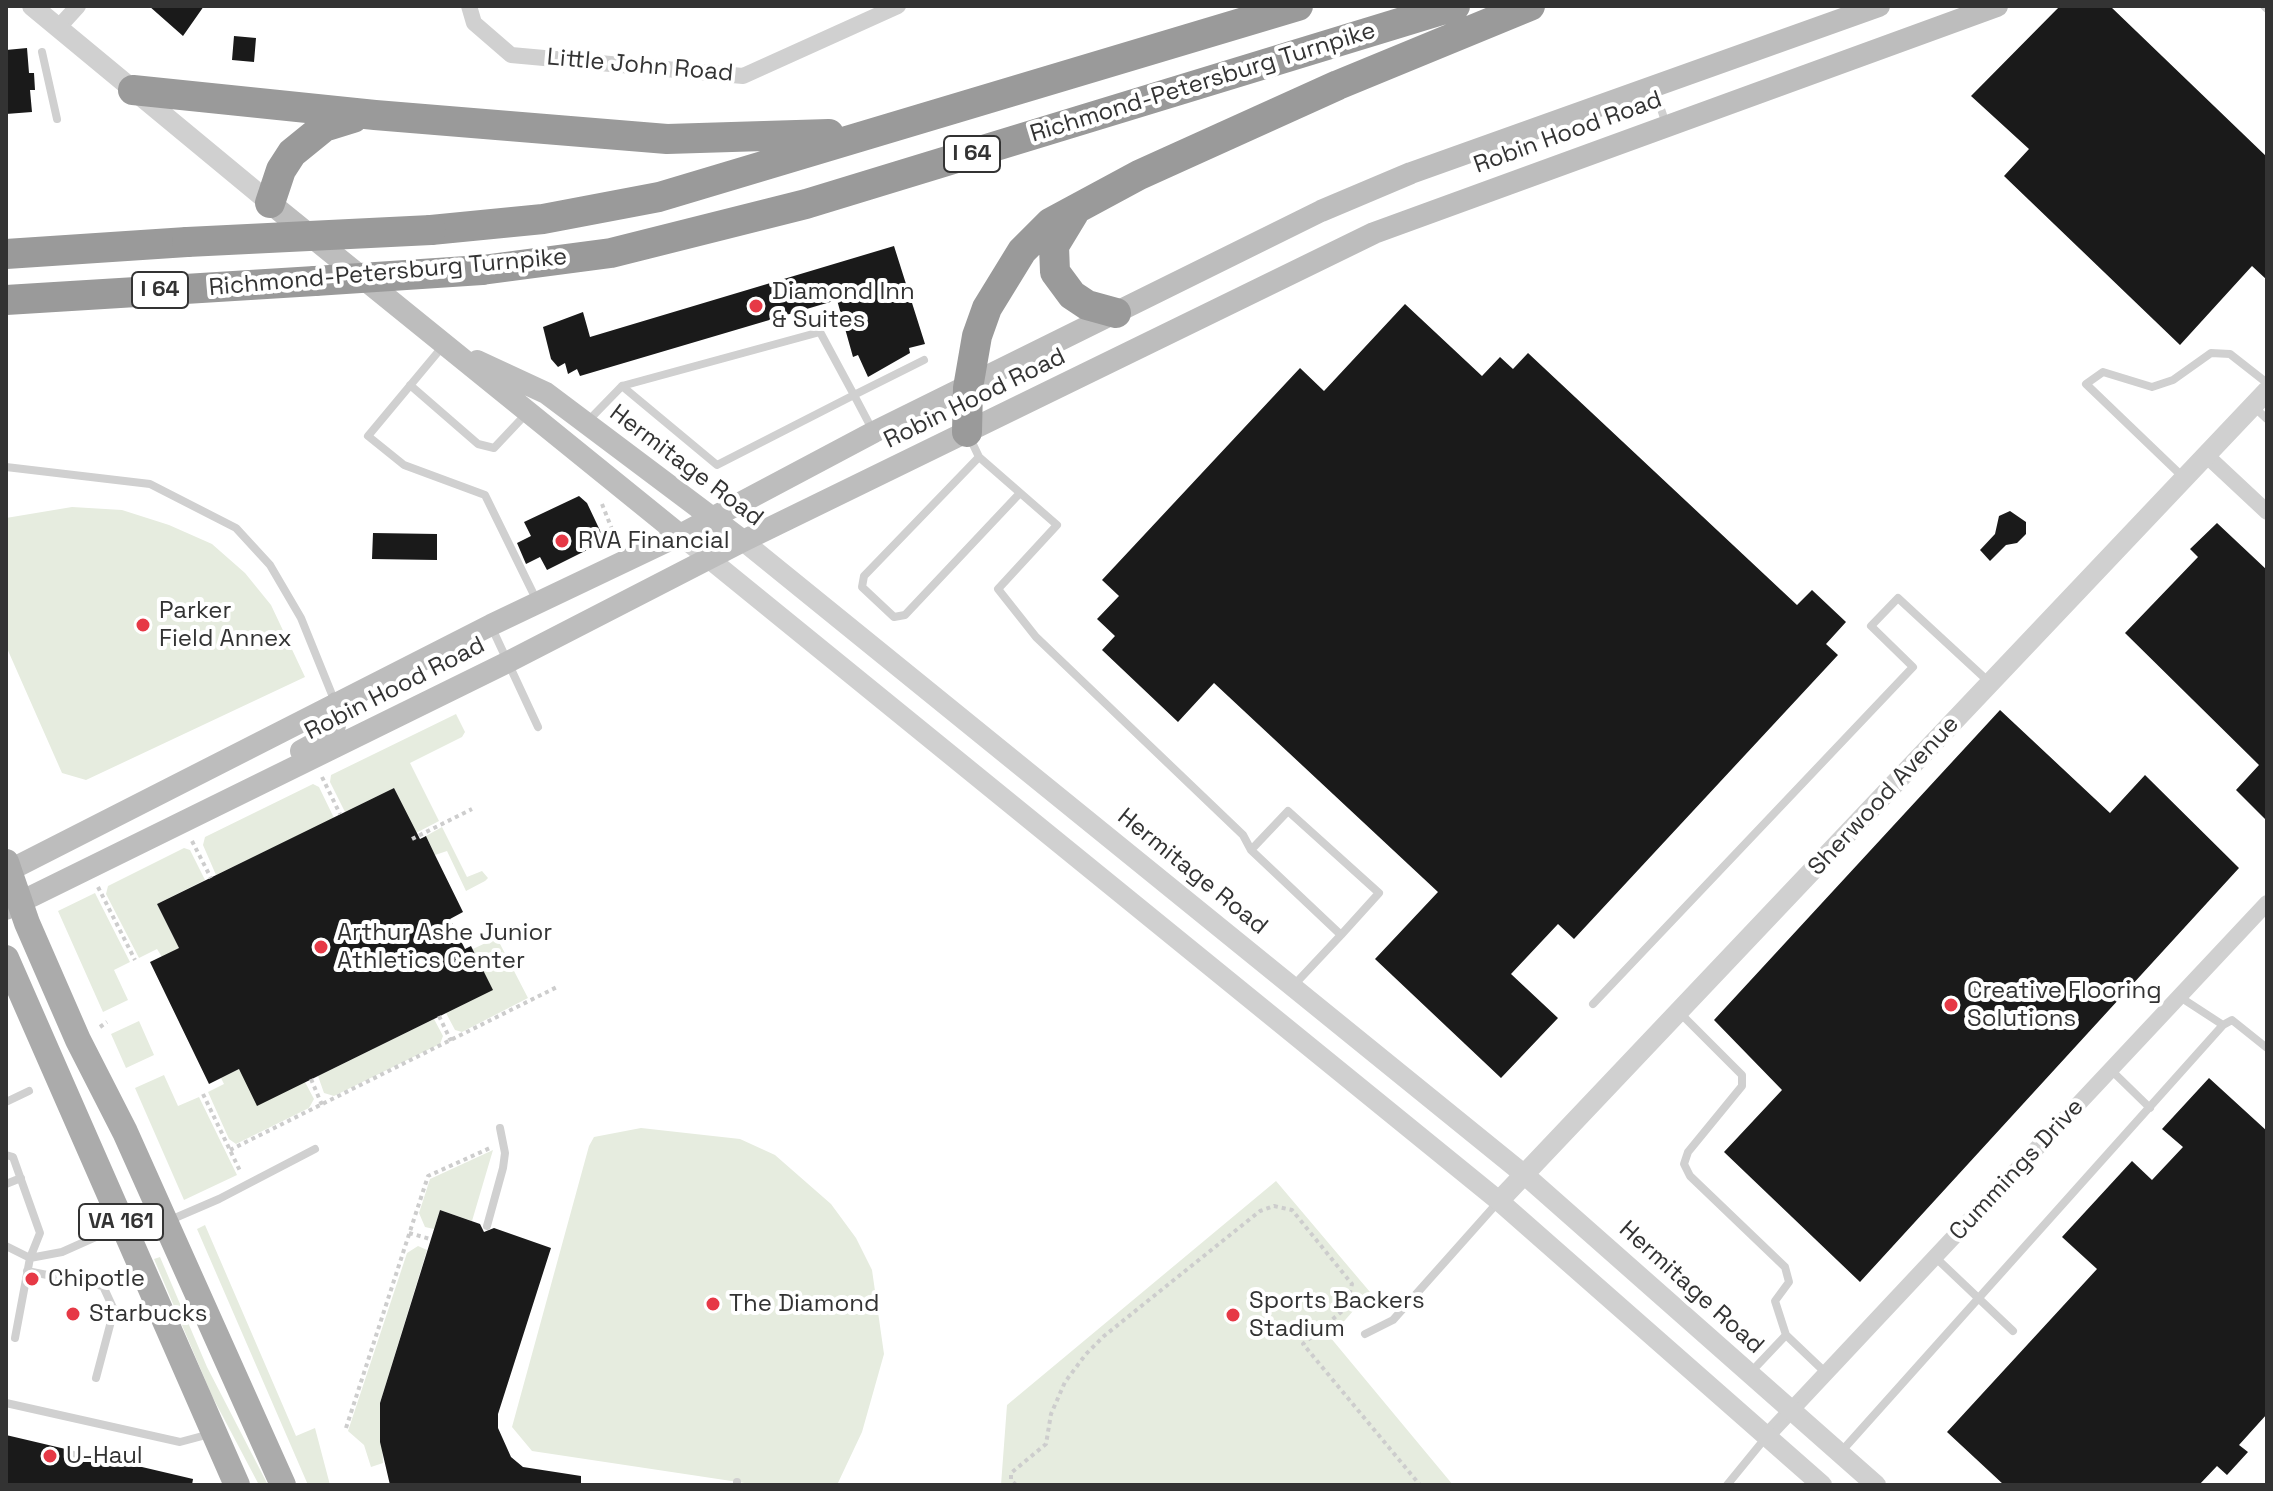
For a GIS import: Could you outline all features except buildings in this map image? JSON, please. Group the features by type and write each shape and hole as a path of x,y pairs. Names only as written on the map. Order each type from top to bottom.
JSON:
{"highway":[{"name":"Richmond-Petersburg Turnpike","path":"6,254 431,230 543,219 659,197 1298,6"},
{"name":"Richmond-Petersburg Turnpike","path":"6,300 482,270 611,253 806,204 1455,6"},
{"path":"973,444 968,388 977,336 996,289 1035,236 1139,175 1324,91 1530,6"},
{"path":"133,90 375,115 667,139 774,138 891,129"},
{"path":"270,203 281,170 306,140 341,119 375,115"},
{"path":"1075,211 1059,233 1053,260 1055,272 1072,295 1087,305 1116,313"}],"main road":[{"name":"Robin Hood Road","path":"7,868 491,625 680,535 874,432 1333,205 1411,173 1879,6"},
{"name":"Robin Hood Road","path":"13,906 508,662 743,541 973,444 1374,233 1997,6"},
{"name":"Hermitage Road","path":"270,203 680,535"},
{"name":"Hermitage Road","path":"443,345 546,393 743,541"},
{"path":"244,794 267,769 328,733 335,726 336,703"},
{"name":"VA 161","path":"7,868 13,906 166,1222 283,1485"},
{"name":"VA 161","path":"6,958 237,1485"}],"street":[{"name":"Hermitage Road","path":"32,6 270,203"},
{"path":"58,28 78,6"},
{"name":"Little John Road","path":"469,6 474,23 511,55 743,76 898,6"},
{"name":"Sherwood Avenue","path":"1499,1201 1526,1176 2206,455 2260,413 2267,391"},
{"path":"2206,455 2267,512"},
{"name":"Hermitage Road","path":"680,535 1499,1201 1822,1485"},
{"name":"Hermitage Road","path":"743,541 1526,1176 1876,1485"},
{"name":"Cummings Drive","path":"1767,1436 2267,903"}],"lane":[{"path":"42,52 57,119"},
{"path":"1654,87 1666,126"},
{"path":"586,423 622,386 820,332 874,432"},
{"path":"443,345 368,436 404,465 485,495 503,538 538,603"},
{"path":"2184,479 2086,384 2103,372 2152,387 2173,380 2211,353 2230,354 2267,383"},
{"path":"622,386 717,465 924,360"},
{"path":"410,385 478,444 494,448 528,413"},
{"path":"1020,493 905,615 894,617 862,587 864,576 973,444 1020,493 1057,525 998,589 1036,637 1243,835 1251,850 1341,935"},
{"path":"6,467 150,484 236,528 270,565 301,618 336,703"},
{"path":"1593,1004 1913,667 1871,626 1898,598 1990,684"},
{"path":"491,625 538,727"},
{"path":"1251,850 1288,811 1379,893 1292,987"},
{"path":"2179,997 2223,1025"},
{"path":"1680,1013 1742,1075 1742,1086 1688,1152 1684,1164 1690,1176 1785,1267 1789,1282 1775,1301 1786,1335 1826,1374"},
{"path":"1840,1454 2223,1025 2232,1020 2266,1045"},
{"path":"2111,1070 2150,1108"},
{"path":"6,1102 29,1091"},
{"path":"487,1226 503,1168 500,1128"},
{"path":"6,1246 30,1258 166,1222 247,1186 315,1149"},
{"path":"6,1155 13,1157 40,1233 30,1258 15,1338"},
{"path":"6,1184 21,1178"},
{"path":"1365,1334 1393,1320 1499,1201"},
{"path":"1935,1257 2013,1331"},
{"path":"27,1271 103,1286 114,1310 96,1378"},
{"path":"1749,1374 1786,1335"},
{"path":"6,1403 180,1442 214,1432"},
{"path":"1727,1485 1767,1436"}],"path":[{"path":"602,504 618,543"},
{"path":"320,774 340,814"},
{"path":"412,839 472,809"},
{"path":"191,840 211,878"},
{"path":"98,886 135,960"},
{"path":"230,1150 557,987"},
{"path":"439,1016 451,1041"},
{"path":"100,1027 107,1022"},
{"path":"311,1079 322,1105"},
{"path":"203,1094 247,1186"},
{"path":"346,1428 428,1176 503,1142"},
{"path":"1016,1485 1011,1480 1011,1473 1046,1444 1051,1414 1065,1382 1086,1354 1104,1336 1260,1211 1274,1206 1292,1210 1352,1284 1351,1301 1346,1308 1303,1344 1420,1485"},
{"path":"409,1233 430,1239"}],"shaded area":[{"name":"Parker Field Annex","path":"72,507 122,510 169,525 212,544 245,573 271,605 305,677 86,780 62,773 6,646 6,518"},
{"path":"456,714 465,732 462,737 410,763 439,821 416,833 394,788 345,812 330,782 331,775"},
{"path":"313,784 319,787 334,818 216,875 203,845 205,837"},
{"path":"442,827 467,877 482,871 488,878 485,881 466,891 447,851 435,855 426,836"},
{"path":"184,848 190,850 205,880 157,904 179,948 162,957 157,949 139,958 106,894 108,886"},
{"path":"95,893 130,962 114,970 128,1000 103,1012 58,911"},
{"path":"519,927 521,930 499,942 528,998 462,1032 455,1030 446,1013 492,990 473,949"},
{"path":"434,1019 443,1036 440,1044 334,1096 324,1093 318,1076"},
{"path":"139,1021 154,1055 126,1068 111,1034"},
{"path":"239,1069 305,1082 314,1099 309,1108 236,1144 229,1139 208,1092 224,1084 221,1078"},
{"path":"164,1075 178,1106 199,1097 237,1175 184,1200 135,1088"},
{"name":"The Diamond","path":"641,1128 740,1139 775,1155 831,1204 856,1238 872,1270 884,1354 862,1432 837,1485 758,1485 532,1451 512,1427 589,1146 594,1137"},
{"path":"493,1150 472,1221 440,1210 434,1229 425,1227 419,1213 430,1179"},
{"name":"Sports Backers Stadium","path":"1276,1181 1370,1292 1330,1337 1453,1485 1001,1485 1007,1405"},
{"path":"205,1225 296,1436 315,1428 330,1485 308,1485 197,1229"},
{"path":"418,1246 427,1250 380,1403 383,1463 371,1467 364,1445 348,1431 407,1253"},
{"path":"160,1257 207,1367 268,1485 259,1485 212,1396 154,1259"}],"place":[{"name":"Diamond Inn & Suites","path":"756,306"},
{"name":"RVA Financial","path":"562,541"},
{"name":"Parker Field Annex","path":"143,625"},
{"name":"Arthur Ashe Junior Athletics Center","path":"321,947"},
{"name":"Creative Flooring Solutions","path":"1951,1005"},
{"name":"Chipotle","path":"32,1279"},
{"name":"The Diamond","path":"713,1304"},
{"name":"Starbucks","path":"73,1314"},
{"name":"Sports Backers Stadium","path":"1233,1315"},
{"name":"U-Haul","path":"50,1456"}]}
